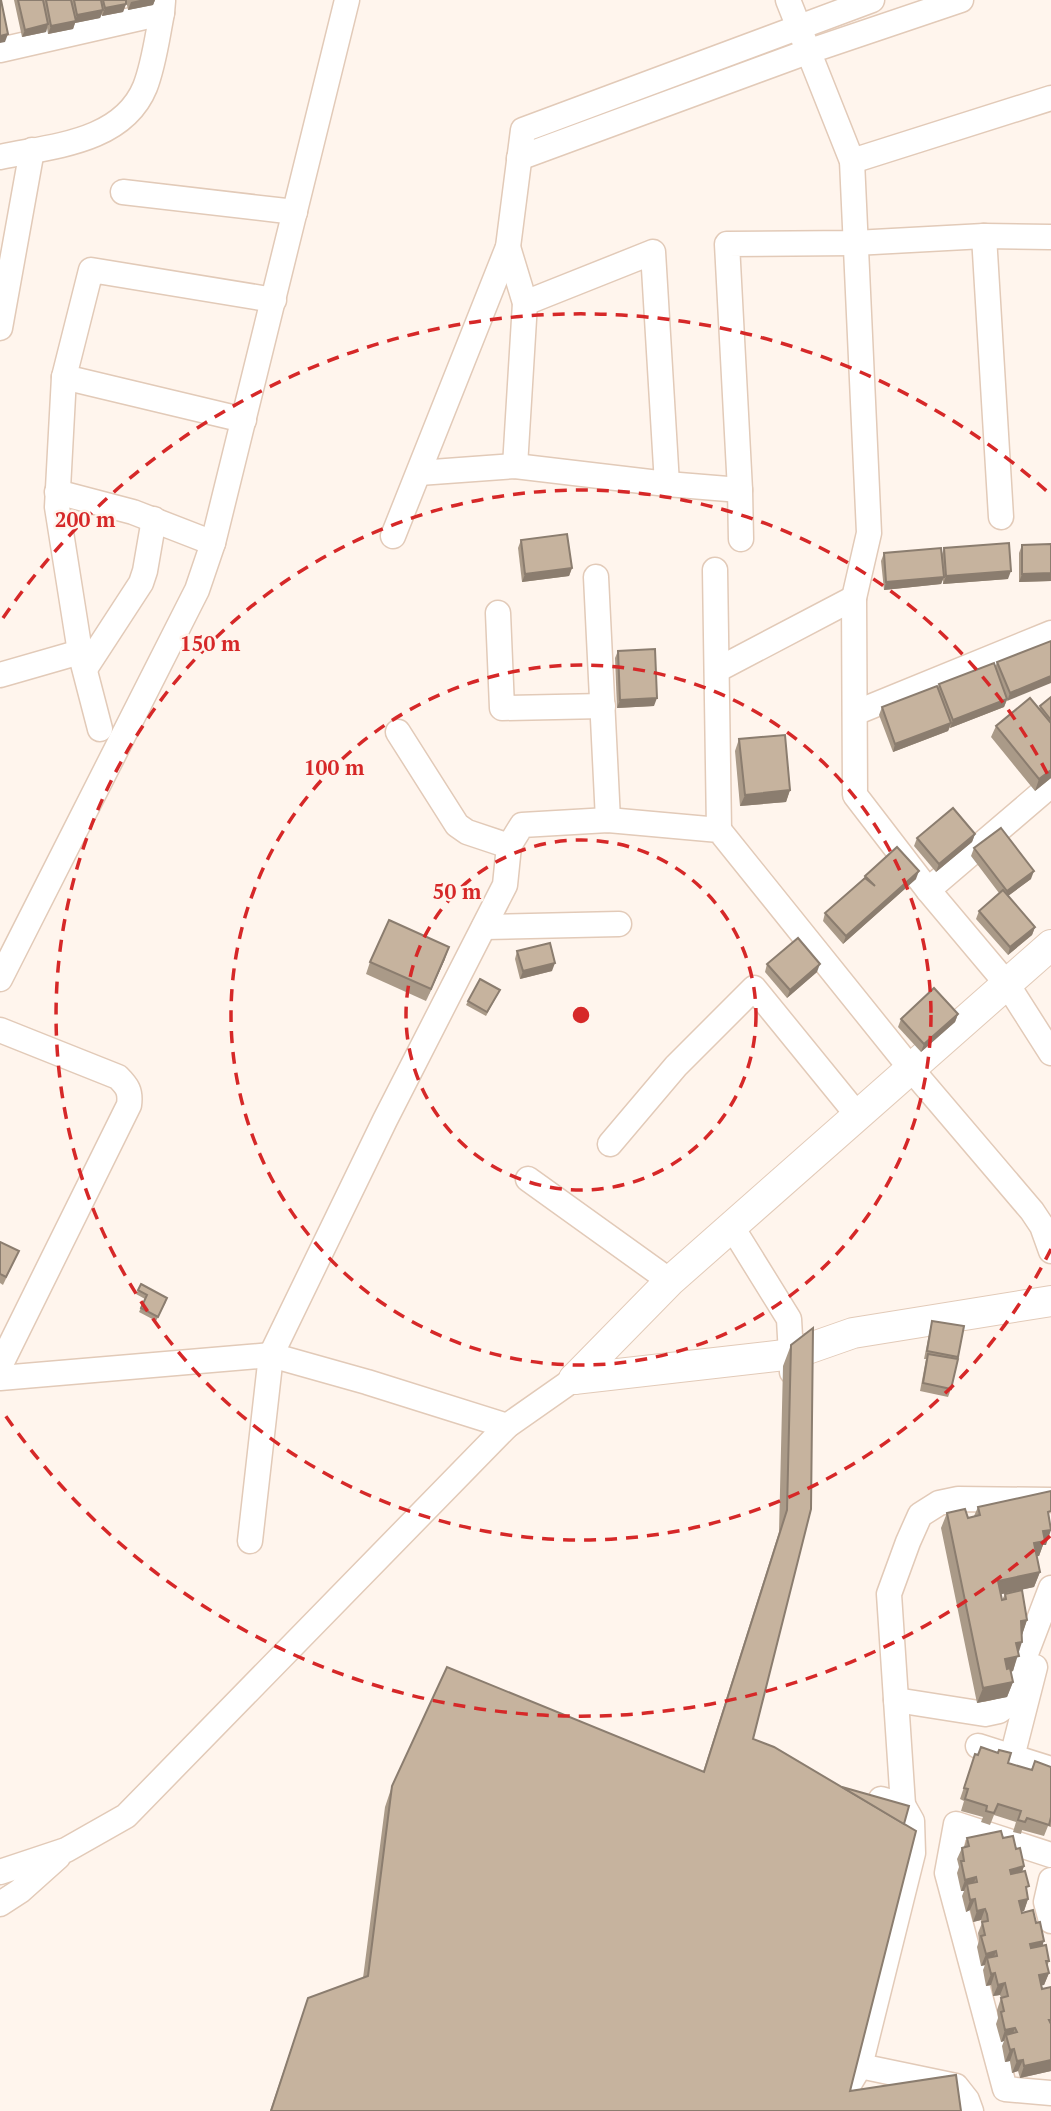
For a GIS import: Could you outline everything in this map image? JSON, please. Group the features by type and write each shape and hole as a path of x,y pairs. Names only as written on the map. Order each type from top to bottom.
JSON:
{"street":[{"path":"0,979 197,590 213,543 347,0"},
{"path":"788,0 852,161 869,533 854,598 855,795 928,890 1007,984 1051,1053"},
{"path":"393,536 508,247 523,130 872,0"},
{"path":"519,158 807,52 961,0"},
{"path":"0,50 163,7 144,89 134,108 118,124 82,140 0,157"},
{"path":"852,161 1051,98"},
{"path":"0,328 32,150"},
{"path":"123,192 295,212"},
{"path":"984,236 1001,517"},
{"path":"741,539 727,244 855,243 984,236 1050,237"},
{"path":"508,247 524,303 515,466"},
{"path":"524,303 653,252 667,484"},
{"path":"100,729 83,661 57,507 64,377 91,270 274,300"},
{"path":"64,377 244,419"},
{"path":"419,473 515,466 740,490"},
{"path":"57,492 154,519 213,543"},
{"path":"0,675 83,661 141,583 154,519"},
{"path":"715,570 719,830 912,1070 1032,1210 1042,1226 1051,1251"},
{"path":"596,577 608,820"},
{"path":"717,670 854,598"},
{"path":"498,612 502,708 603,705"},
{"path":"855,713 1051,633"},
{"path":"398,732 457,825 467,832 509,846"},
{"path":"928,890 1051,785"},
{"path":"250,1541 271,1355 385,1120 505,885 509,846 522,825 608,820 719,830"},
{"path":"484,927 619,924"},
{"path":"0,1872 66,1850 126,1816 508,1426 574,1379 670,1281 1051,945"},
{"path":"610,1144 676,1066 754,988 859,1117"},
{"path":"0,1030 118,1077 127,1086 130,1095 129,1105 0,1366"},
{"path":"528,1179 670,1281"},
{"path":"732,1227 789,1320 793,1354 792,1394"},
{"path":"574,1379 793,1354 853,1333 1051,1301"},
{"path":"0,1378 271,1355 508,1426"},
{"path":"832,2111 860,2066 913,1853 912,1821 903,1805 890,1594 908,1542 920,1515 939,1503 958,1499 1051,1500"},
{"path":"896,1700 985,1714 999,1711 1006,1706 1051,1588"},
{"path":"1012,1757 1051,1605"},
{"path":"978,1745 1051,1769"},
{"path":"853,1791 903,1805"},
{"path":"1051,1855 956,1824 947,1873 1004,2089 1051,2093"},
{"path":"0,1904 20,1891 66,1850"},
{"path":"1051,1880 1046,1902 1051,1921"},
{"path":"860,2066 956,2086 971,2111"}],"building":[{"path":"0,0 8,34 0,36"},
{"path":"18,0 43,0 48,24 25,30"},
{"path":"46,0 71,0 76,21 51,26"},
{"path":"74,0 101,0 103,10 77,15"},
{"path":"103,0 126,0 126,4 105,8"},
{"path":"567,534 572,568 525,574 521,540"},
{"path":"1009,543 1011,571 946,576 944,548"},
{"path":"1051,544 1051,573 1022,574 1022,545"},
{"path":"941,548 944,577 886,582 884,553"},
{"path":"1051,641 1051,676 1010,693 997,662"},
{"path":"655,649 657,698 620,700 618,651"},
{"path":"994,663 1007,699 953,720 939,684"},
{"path":"937,686 951,723 895,744 882,707"},
{"path":"1051,697 1051,720 1040,706"},
{"path":"1030,698 1051,723 1051,770 1039,779 996,726"},
{"path":"785,735 790,790 745,795 739,739"},
{"path":"953,808 975,834 939,864 917,838"},
{"path":"1001,828 1034,871 1007,891 974,848"},
{"path":"897,847 919,871 846,936 825,913 865,878 875,886 865,876"},
{"path":"1003,890 1035,927 1010,947 979,911"},
{"path":"389,920 449,947 431,989 370,962"},
{"path":"798,938 820,964 790,990 767,964"},
{"path":"550,943 555,963 523,971 517,951"},
{"path":"480,979 500,990 487,1012 468,1001"},
{"path":"934,988 958,1014 924,1044 901,1019"},
{"path":"0,1242 19,1251 6,1277 0,1274"},
{"path":"141,1284 167,1298 158,1317 141,1308 147,1295 138,1290"},
{"path":"932,1321 964,1326 958,1357 927,1351"},
{"path":"813,1328 811,1509 753,1739 774,1747 916,1831 850,2091 956,2075 961,2111 271,2111 308,1998 368,1976 392,1786 447,1667 704,1772 787,1510 791,1345"},
{"path":"928,1354 958,1359 951,1389 923,1383"},
{"path":"1051,1491 1051,1511 1048,1512 1051,1530 1043,1531 1045,1541 1034,1543 1040,1572 998,1581 1002,1600 1006,1599 1005,1594 1022,1590 1027,1620 1021,1621 1022,1642 1016,1643 1019,1656 1005,1659 1013,1682 983,1688 947,1513 965,1509 968,1518 980,1515 978,1507"},
{"path":"981,1747 998,1753 999,1750 1011,1753 1008,1763 1032,1770 1035,1761 1051,1767 1049,1825 1027,1818 1025,1822 1018,1820 1021,1811 998,1804 994,1813 986,1811 987,1806 965,1799 968,1789 964,1788 975,1754 978,1755"},
{"path":"842,1787 909,1806 904,1824"},
{"path":"1001,1831 1003,1838 1013,1836 1016,1849 1020,1848 1024,1866 1010,1870 1011,1874 1025,1871 1029,1886 1026,1887 1028,1899 1019,1901 1022,1913 1033,1910 1036,1923 1040,1922 1044,1941 1030,1944 1031,1948 1046,1945 1049,1961 1046,1961 1049,1973 1039,1975 1042,1989 1051,1987 1051,2060 1024,2066 1023,2060 1017,2061 1014,2049 1010,2050 1006,2035 1017,2032 1015,2028 1005,2030 1001,1998 1008,1996 1005,1983 998,1985 995,1973 991,1974 987,1958 997,1956 996,1951 986,1954 981,1936 985,1935 982,1922 988,1921 987,1914 985,1909 977,1911 975,1899 970,1900 967,1884 977,1882 976,1877 965,1880 961,1861 964,1861 962,1848 969,1846 967,1838"}]}
